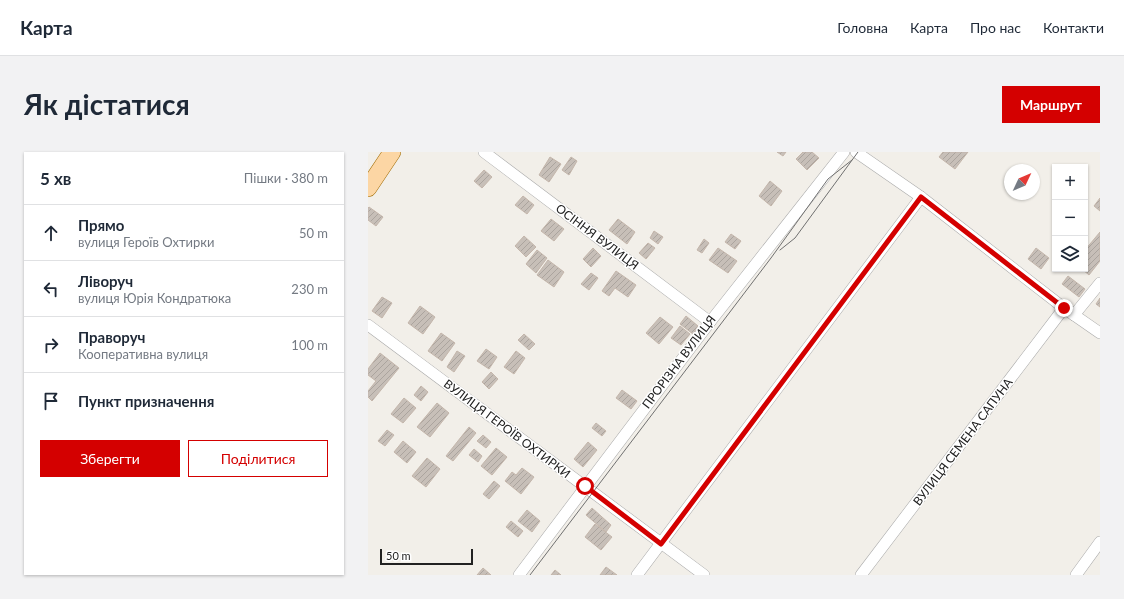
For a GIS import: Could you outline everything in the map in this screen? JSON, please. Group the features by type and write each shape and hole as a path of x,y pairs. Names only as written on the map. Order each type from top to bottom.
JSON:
{"main road":[{"path":"368,188 392,152"}],"street":[{"name":"ОСІННЯ ВУЛИЦЯ","path":"484,152 710,322"},
{"name":"ПРОРІЗНА ВУЛИЦЯ","path":"519,575 710,322 844,152"},
{"path":"856,152 921,197 1064,308 1100,333"},
{"path":"637,575 921,197"},
{"path":"1074,315 1100,283"},
{"name":"ВУЛИЦЯ СЕМЕНА САПУНА","path":"861,575 1064,308"},
{"name":"ВУЛИЦЯ ГЕРОЇВ ОХТИРКИ","path":"368,325 704,575"},
{"path":"1076,575 1100,542"}],"building":[{"path":"777,152 786,152 783,156"},
{"path":"803,152 812,152 819,158 807,170 796,159"},
{"path":"943,152 968,152 955,169 939,157"},
{"path":"550,157 561,164 549,182 539,175"},
{"path":"571,157 577,161 569,175 562,170"},
{"path":"484,170 492,177 482,188 474,181"},
{"path":"770,181 782,191 771,206 759,196"},
{"path":"523,196 534,205 527,214 515,205"},
{"path":"1100,198 1100,211 1094,206"},
{"path":"369,207 383,217 376,226 368,220"},
{"path":"551,219 564,229 554,241 541,231"},
{"path":"618,219 635,232 627,244 609,230"},
{"path":"654,231 663,237 658,244 650,238"},
{"path":"1100,232 1100,261 1089,275 1086,272 1088,272 1088,246"},
{"path":"731,234 741,241 735,249 725,242"},
{"path":"524,236 536,247 526,257 515,246"},
{"path":"704,239 709,243 702,253 697,250"},
{"path":"648,243 655,248 646,259 639,253"},
{"path":"593,248 601,256 591,267 583,259"},
{"path":"718,248 737,261 728,273 709,260"},
{"path":"1036,248 1049,258 1041,269 1028,259"},
{"path":"537,250 547,258 536,273 526,264"},
{"path":"548,260 564,272 554,287 537,275"},
{"path":"616,271 636,285 628,297 615,288 609,296 602,291"},
{"path":"591,273 598,278 589,290 581,284"},
{"path":"1068,276 1085,289 1079,297 1062,284"},
{"path":"382,297 392,303 382,318 372,311"},
{"path":"1100,298 1100,307 1096,304"},
{"path":"420,306 435,317 423,334 408,323"},
{"path":"686,316 698,326 693,334 680,324"},
{"path":"660,317 673,327 659,344 646,333"},
{"path":"680,326 690,334 681,345 671,338"},
{"path":"441,333 455,343 442,361 428,351"},
{"path":"524,334 535,344 529,350 518,340"},
{"path":"486,349 497,357 489,369 477,361"},
{"path":"457,351 465,356 454,372 447,367"},
{"path":"516,351 525,358 514,374 504,367"},
{"path":"380,353 399,368 372,401 368,397 368,391 376,381 368,375 368,369"},
{"path":"491,372 498,379 489,389 482,382"},
{"path":"421,386 428,392 421,401 414,395"},
{"path":"622,390 637,401 631,409 616,398"},
{"path":"404,398 416,408 403,423 391,414"},
{"path":"437,403 449,413 430,437 417,427"},
{"path":"596,423 606,431 602,436 592,428"},
{"path":"469,427 476,433 453,461 446,456"},
{"path":"387,430 394,435 385,446 378,441"},
{"path":"483,435 491,442 486,448 477,441"},
{"path":"403,441 416,452 407,463 394,452"},
{"path":"588,442 597,450 583,467 574,459"},
{"path":"496,448 507,457 492,475 481,466"},
{"path":"474,449 482,456 478,462 469,455"},
{"path":"427,458 440,469 426,487 412,476"},
{"path":"522,468 534,477 521,494 505,481 512,472 516,475"},
{"path":"494,481 500,486 489,499 483,494"},
{"path":"592,508 611,525 606,532 586,515"},
{"path":"527,510 540,521 532,532 518,521"},
{"path":"511,521 523,531 518,537 506,527"},
{"path":"595,524 612,537 601,550 585,537"},
{"path":"606,567 617,575 600,575"},
{"path":"483,568 491,575 477,575"},
{"path":"555,570 561,575 551,575"}],"tram line":[{"path":"780,250 795,238 858,152"},
{"path":"530,575 771,258 828,179 852,160"}],"route":[{"path":"585,486 661,544 921,197 1064,308"}]}
